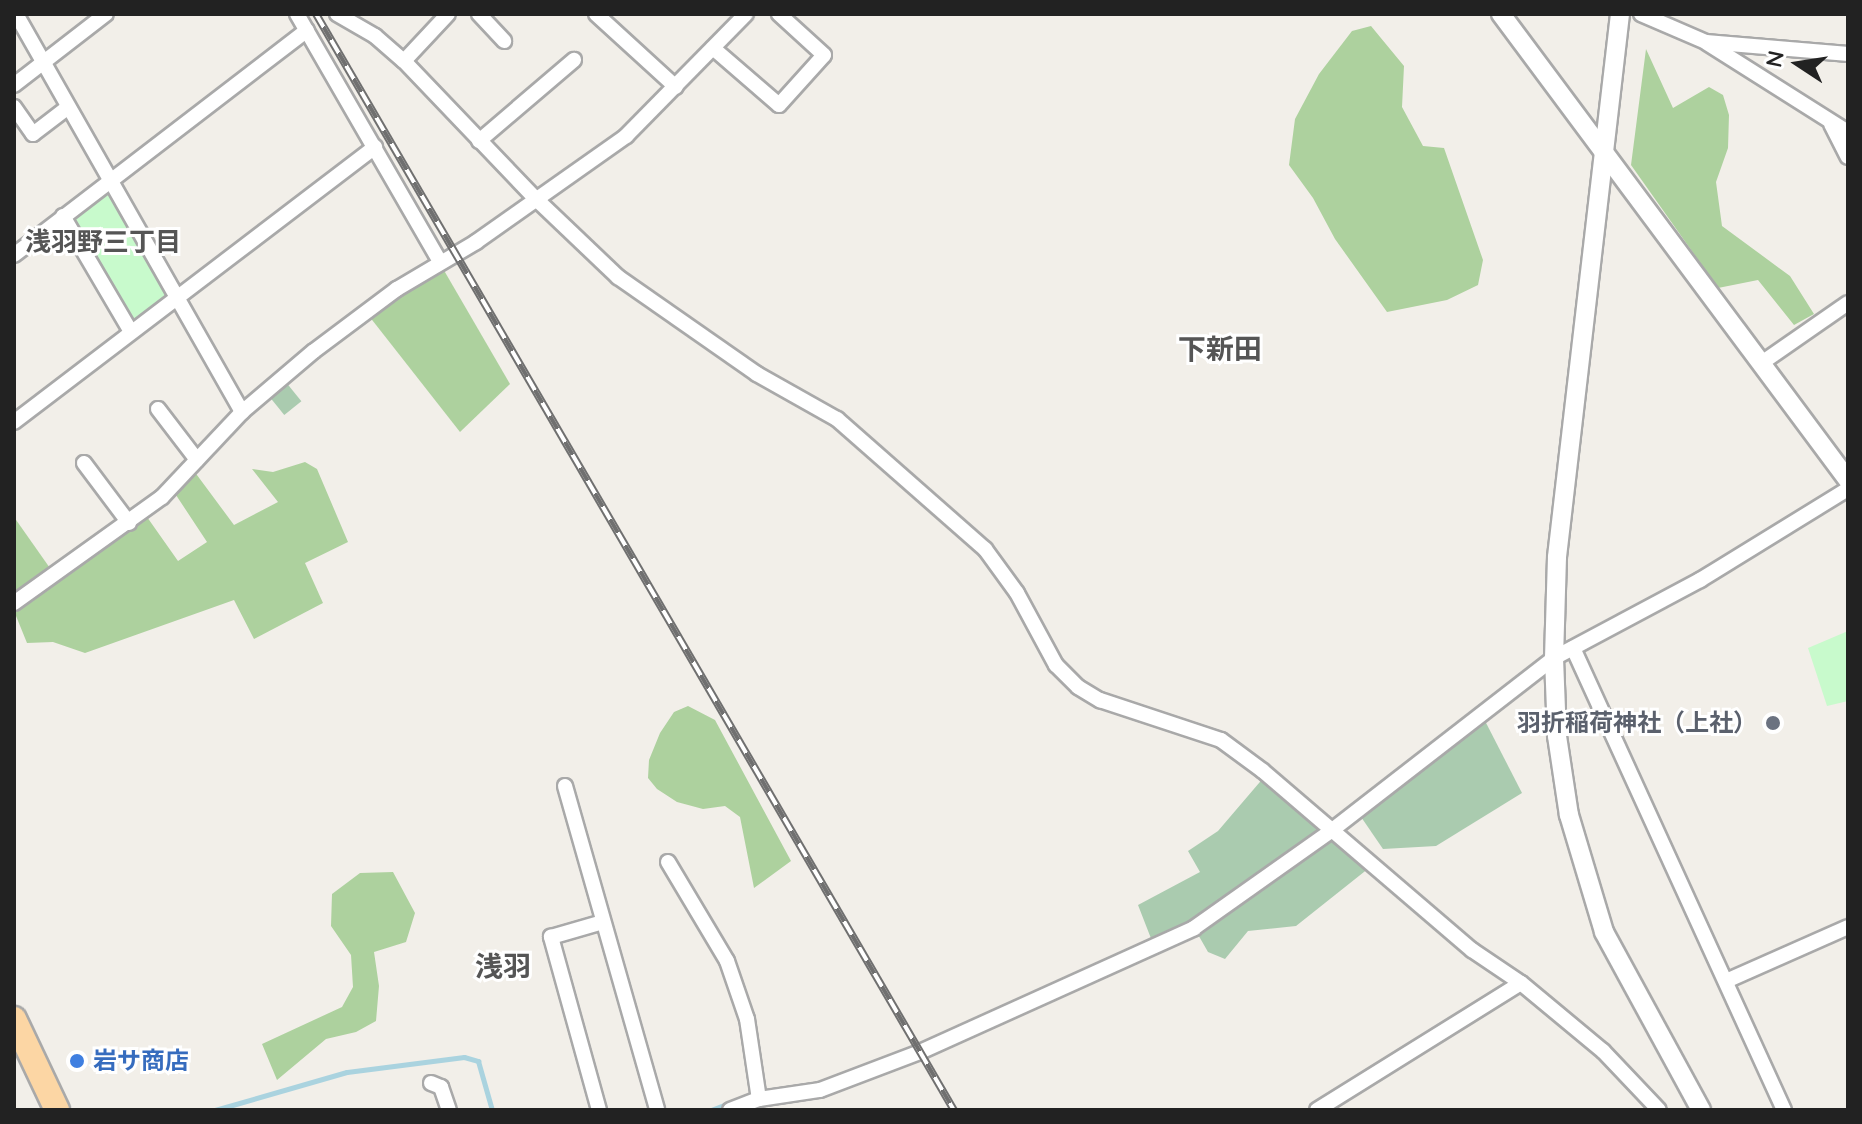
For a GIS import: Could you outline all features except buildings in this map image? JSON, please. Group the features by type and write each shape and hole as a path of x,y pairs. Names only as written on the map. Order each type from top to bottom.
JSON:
{"main road":[{"path":"14,1019 57,1110"}],"street":[{"path":"16,14 242,412"},
{"path":"14,85 106,14"},
{"path":"297,14 439,260"},
{"path":"337,14 375,36 404,61 535,198 618,277 757,374 837,419 985,549 1017,593 1056,665 1078,687 1100,700 1221,740 1263,771 1472,950 1521,983 1603,1051 1659,1110"},
{"path":"404,61 448,14"},
{"path":"479,14 504,41"},
{"path":"596,14 676,87"},
{"path":"14,603 162,497 242,412 314,351 439,260 476,242 626,136 746,14"},
{"path":"713,48 779,105 824,55 779,14"},
{"path":"1501,14 1604,148 1848,480"},
{"path":"1620,14 1557,557 1554,658 1557,736 1569,815 1604,932 1701,1110"},
{"path":"1641,14 1706,42 1848,132"},
{"path":"14,255 307,30"},
{"path":"1706,42 1848,54"},
{"path":"479,141 574,60"},
{"path":"14,107 33,134 67,108"},
{"path":"1831,124 1848,157"},
{"path":"14,422 375,147"},
{"path":"63,216 131,332"},
{"path":"1763,362 1848,303"},
{"path":"158,409 197,460"},
{"path":"84,463 129,523"},
{"path":"730,1110 759,1099 820,1090 920,1052 1194,928 1331,831 1554,658 1700,580 1848,489"},
{"path":"1573,648 1784,1110"},
{"path":"565,786 657,1110"},
{"path":"668,862 727,961 747,1019 759,1099"},
{"path":"599,1110 551,937 603,922"},
{"path":"1726,981 1848,927"},
{"path":"1317,1110 1521,983"},
{"path":"431,1083 441,1087 449,1110"}],"green space":[{"path":"1371,26 1404,66 1402,107 1423,146 1444,148 1483,260 1478,285 1447,300 1387,312 1335,239 1313,198 1289,165 1295,119 1319,74 1352,31"},
{"path":"1646,49 1673,108 1709,87 1723,95 1729,115 1728,148 1716,182 1722,226 1790,276 1814,314 1794,325 1758,280 1718,288 1631,165"},
{"path":"104,193 110,194 166,291 164,297 134,321 129,320 72,222 73,217"},
{"path":"442,267 510,384 460,432 369,316"},
{"path":"285,381 301,401 284,415 268,395"},
{"path":"305,462 317,469 348,542 305,563 323,603 254,639 234,600 85,653 53,642 27,643 14,611 147,517 178,561 207,542 174,492 194,471 234,525 278,502 252,469 273,472"},
{"path":"14,517 52,571 14,597"},
{"path":"1848,631 1848,701 1827,706 1808,648"},
{"path":"688,706 715,720 791,861 754,888 740,817 725,806 703,809 677,802 657,789 648,778 649,760 660,733 674,712"},
{"path":"1483,717 1522,793 1436,846 1383,849 1359,814"},
{"path":"1265,776 1369,868 1296,926 1248,931 1225,959 1208,952 1192,924 1152,941 1138,905 1200,872 1188,851 1218,831"},
{"path":"393,872 415,913 406,942 374,952 379,986 376,1021 356,1032 326,1039 277,1080 262,1044 342,1007 353,987 351,955 331,926 332,894 360,873"}],"waterway":[{"path":"215,1110 347,1072 464,1057 478,1061 492,1110"},
{"path":"711,1110 732,1102"}],"railway":[{"path":"316,14 954,1110"}],"place":[{"name":"羽折稲荷神社（上社）","path":"1773,723"},
{"name":"岩サ商店","path":"77,1061"}],"district":[{"name":"浅羽野三丁目","path":"103,242"},
{"name":"下新田","path":"1220,349"},
{"name":"浅羽","path":"503,966"}]}
